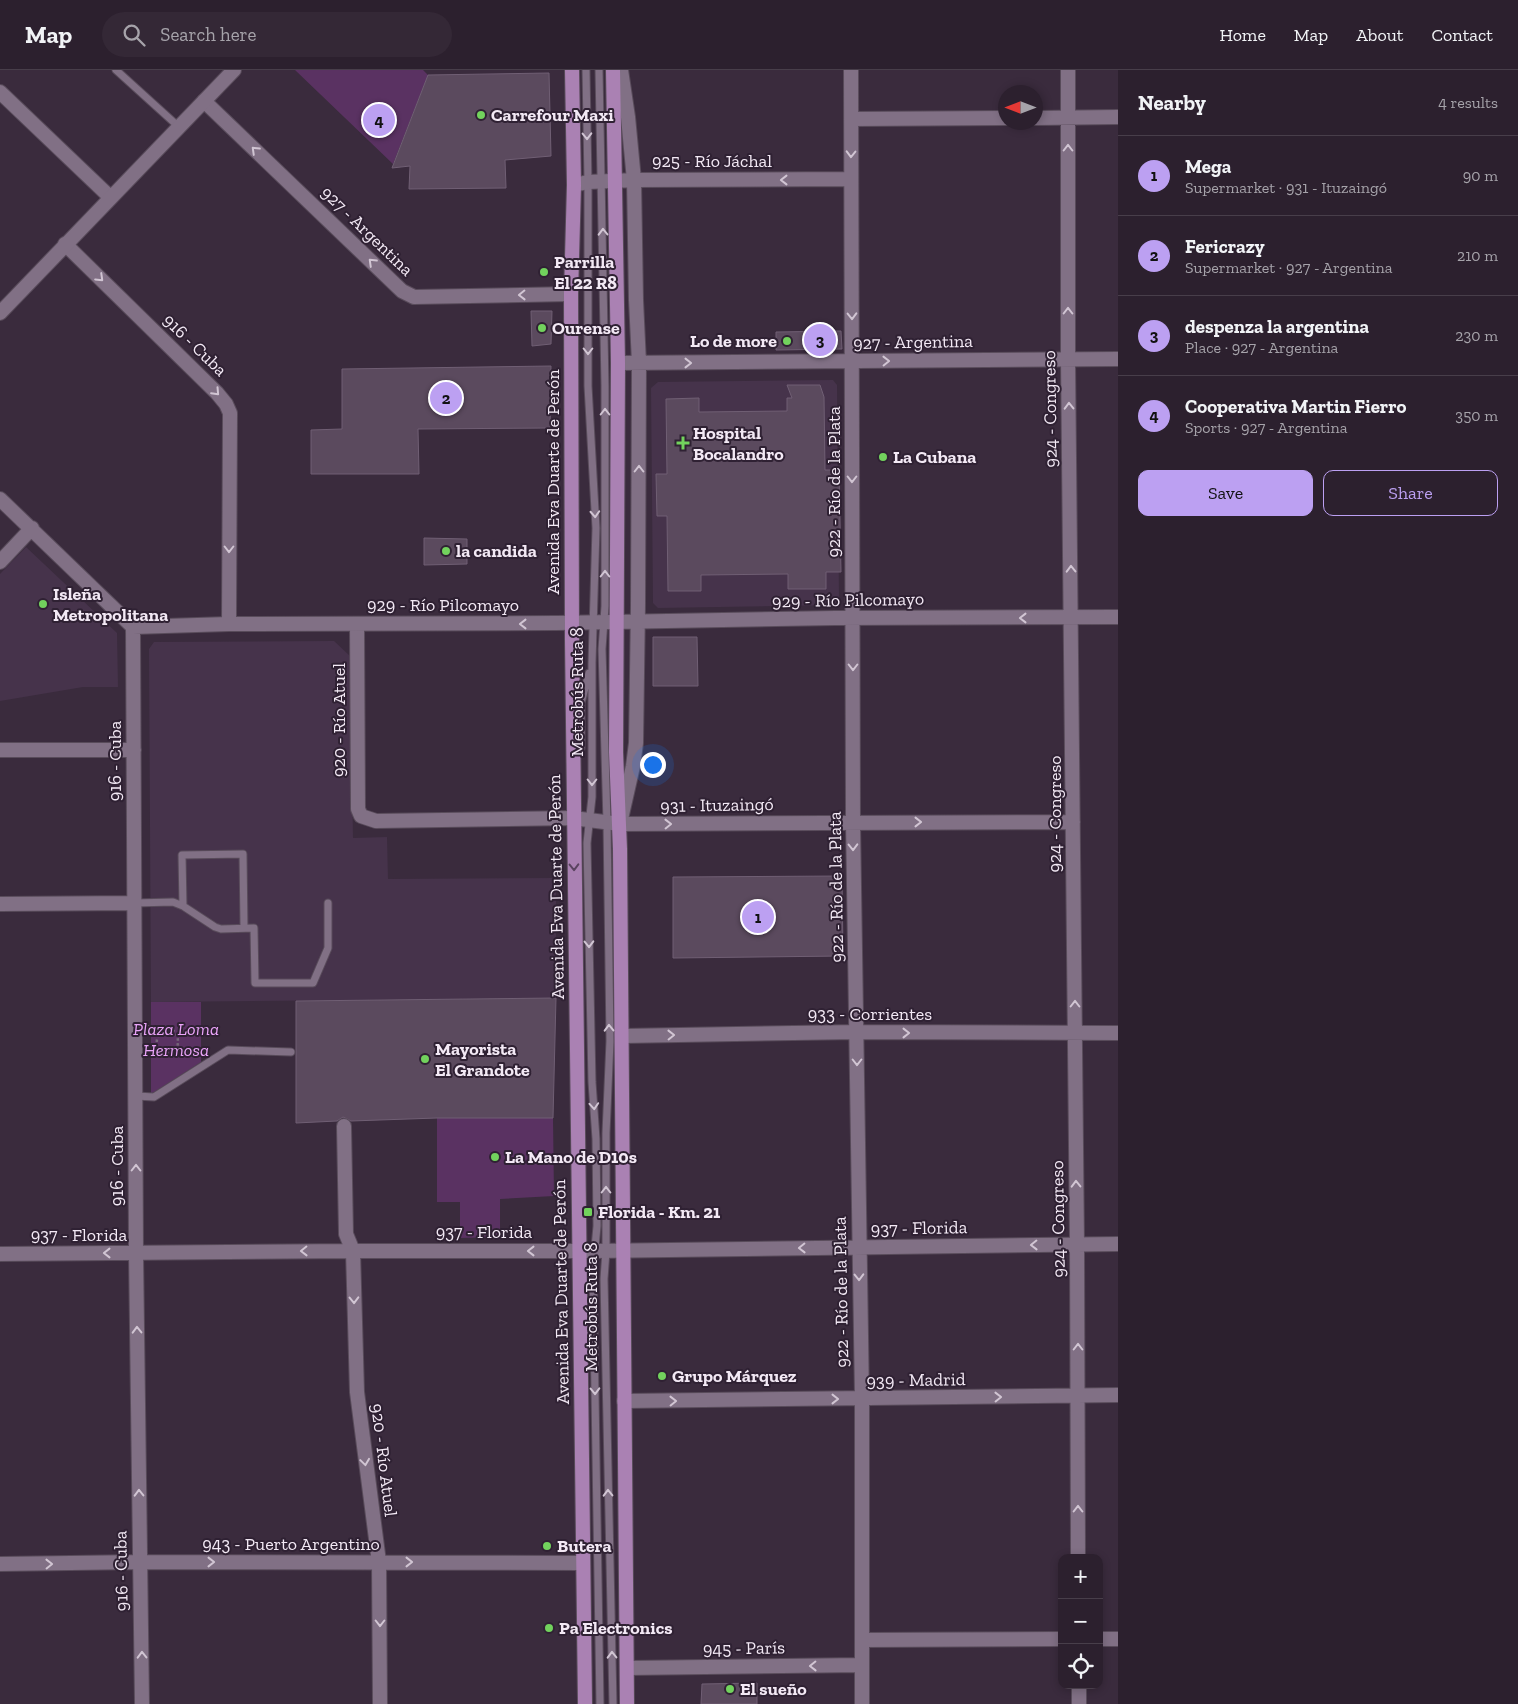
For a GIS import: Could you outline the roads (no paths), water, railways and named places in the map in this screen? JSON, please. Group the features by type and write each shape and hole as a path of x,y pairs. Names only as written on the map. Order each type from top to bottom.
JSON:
{"main road":[{"name":"Avenida Eva Duarte de Perón","path":"572,70 574,185 570,294 572,623 573,719 582,819 580,1250 585,1704"},
{"path":"613,70 618,363 604,623 616,752 613,823 622,1036 622,1250 627,1704"},
{"path":"573,719 581,748 582,819"}],"street":[{"path":"0,313 234,70"},
{"path":"613,823 633,766 636,743 639,363 634,180 621,70"},
{"name":"922 - Río de la Plata","path":"851,70 853,822 862,1399 862,1704"},
{"name":"924 - Congreso","path":"1068,70 1068,359 1074,822 1078,1554"},
{"path":"0,92 110,197"},
{"name":"927 - Argentina","path":"204,101 402,291 414,297 570,294"},
{"path":"1043,118 1118,117"},
{"path":"851,119 998,118"},
{"name":"925 - Río Jáchal","path":"574,185 634,180 850,180"},
{"name":"916 - Cuba","path":"65,244 217,393 226,404 230,413 229,624"},
{"name":"927 - Argentina","path":"618,363 1118,359"},
{"path":"0,498 133,627"},
{"path":"0,562 32,528"},
{"name":"929 - Río Pilcomayo","path":"133,627 229,624 637,623 852,618 1118,617"},
{"name":"920 - Río Atuel","path":"357,624 358,808 361,816"},
{"name":"916 - Cuba","path":"133,627 136,1253 142,1704"},
{"path":"0,750 134,750"},
{"name":"931 - Ituzaingó","path":"361,816 376,821 582,819 613,823 1074,822"},
{"path":"0,904 135,902"},
{"name":"933 - Corrientes","path":"622,1036 857,1032 1118,1033"},
{"name":"920 - Río Atuel","path":"344,1126 346,1234 353,1251 357,1398 379,1562 380,1704"},
{"name":"937 - Florida","path":"0,1254 600,1251 1118,1244"},
{"name":"939 - Madrid","path":"624,1402 1118,1395"},
{"name":"943 - Puerto Argentino","path":"0,1564 140,1562 583,1563"},
{"path":"862,1640 1058,1639"},
{"path":"1103,1639 1118,1639"},
{"name":"945 - París","path":"627,1668 862,1665"},
{"path":"1078,1689 1079,1704"}],"lane":[{"path":"116,70 179,127"},
{"name":"Metrobús Ruta 8","path":"586,70 595,182 605,386 605,606 604,623 592,663 592,797 582,819 587,843 597,1226 604,1289 613,1704"},
{"name":"Metrobús Ruta 8","path":"599,70 588,386 596,528 604,623"},
{"path":"581,748 581,703 592,663"},
{"name":"Metrobús Ruta 8","path":"600,1704 596,1545 600,1251 610,1041 613,823"},
{"path":"183,906 182,855 243,854 244,928"},
{"path":"135,902 173,902 221,929 254,928 255,983 313,983 328,948 328,903"},
{"path":"136,1096 154,1097 228,1050 291,1052"}],"place":[{"name":"Carrefour Maxi","path":"481,115"},
{"name":"Cooperativa Martin Fierro","path":"379,120"},
{"name":"Parrilla El 22 R8","path":"544,272"},
{"name":"Ourense","path":"542,328"},
{"name":"despenza la argentina","path":"820,340"},
{"name":"Lo de more","path":"787,341"},
{"name":"Fericrazy","path":"446,398"},
{"name":"Hospital Bocalandro","path":"683,443"},
{"name":"La Cubana","path":"883,457"},
{"name":"la candida","path":"446,551"},
{"name":"Isleña Metropolitana","path":"43,604"},
{"name":"Mega","path":"758,917"},
{"name":"Mayorista El Grandote","path":"425,1059"},
{"name":"La Mano de D10s","path":"495,1157"},
{"name":"Florida - Km. 21","path":"588,1212"},
{"name":"Grupo Márquez","path":"662,1376"},
{"name":"Butera","path":"547,1546"},
{"name":"Pa Electronics","path":"549,1628"},
{"name":"El sueño","path":"730,1689"}],"park label":[{"name":"Plaza Loma Hermosa","path":"176,1040"}]}
